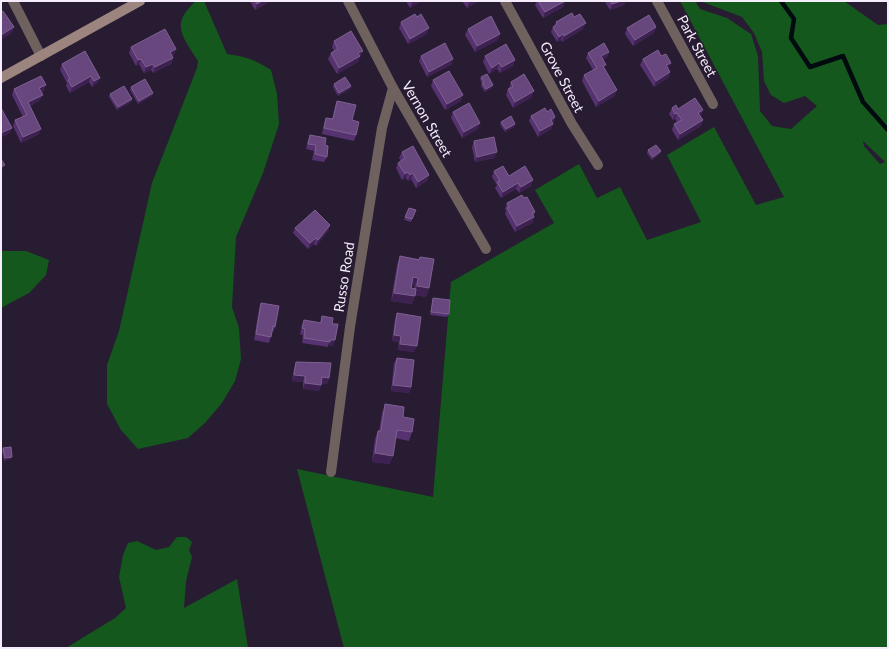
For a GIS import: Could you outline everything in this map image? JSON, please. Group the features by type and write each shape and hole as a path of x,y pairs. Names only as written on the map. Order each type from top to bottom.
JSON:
{"street":[{"path":"13,1 41,56"},
{"path":"1,78 140,1"},
{"name":"Vernon Street","path":"348,1 393,88 486,249"},
{"name":"Grove Street","path":"505,1 572,124 598,165"},
{"name":"Park Street","path":"657,1 713,104"},
{"name":"Russo Road","path":"331,472 350,327 378,151 382,128 393,88"}],"green space":[{"path":"196,1 204,1 227,54 250,59 271,70 277,94 279,124 263,173 236,237 232,307 239,328 241,359 235,381 222,403 205,423 188,438 138,449 121,430 107,404 107,365 119,331 152,183 197,68 198,61 183,37 181,30 183,17"},
{"path":"680,1 695,1 700,9 727,18 751,34 758,56 760,111 772,126 791,129 817,106 805,96 784,103 771,95 764,81 762,52 754,33 742,17 700,1 844,1 878,25 888,24 888,648 344,648 297,469 433,497 451,282 554,223 535,190 579,164 597,198 620,187 647,240 701,222 667,155 714,127 756,205 784,197","holes":["863,141 885,162 880,164 864,146"]},
{"path":"1,251 26,251 49,260 46,275 29,293 1,308"},
{"path":"177,537 186,537 192,542 189,550 192,557 186,581 184,608 237,579 248,648 66,648 115,618 126,608 119,577 123,555 128,543 137,541 156,550 169,547"}],"building":[{"path":"255,1 262,1 257,4"},
{"path":"538,1 565,1 545,12"},
{"path":"610,1 621,1 612,4"},
{"path":"3,11 14,27 1,35 1,12"},
{"path":"572,13 574,17 580,14 586,23 564,36 563,34 559,37 553,27 557,24 556,22"},
{"path":"415,14 417,17 421,14 429,28 410,39 401,22"},
{"path":"649,15 656,27 635,40 627,28"},
{"path":"491,16 500,34 477,46 468,29"},
{"path":"165,29 176,49 170,52 173,58 155,67 153,64 146,67 141,59 138,60 131,47"},
{"path":"351,31 363,51 358,53 360,56 339,68 331,53 338,49 334,41"},
{"path":"445,43 453,59 429,72 421,56"},
{"path":"604,43 609,52 601,56 606,65 603,66 617,90 599,101 584,75 597,68 588,53"},
{"path":"506,44 515,60 502,67 499,63 492,68 485,56"},
{"path":"658,50 661,56 666,54 671,63 666,65 670,72 656,81 643,59"},
{"path":"85,51 100,78 94,81 91,76 72,87 68,80 70,79 62,64"},
{"path":"449,71 463,95 447,104 433,80"},
{"path":"487,74 493,85 486,89 482,83 484,82 481,77"},
{"path":"524,74 534,91 515,102 508,89 513,87 511,82"},
{"path":"41,76 46,85 39,88 43,95 28,102 41,129 23,137 15,120 27,115 14,89"},
{"path":"345,77 351,86 339,93 334,84"},
{"path":"145,79 153,93 139,101 131,87"},
{"path":"124,86 132,99 118,107 110,94"},
{"path":"695,98 703,110 698,113 703,120 680,134 674,124 682,120 677,113 675,114 672,108 676,105 678,109"},
{"path":"337,101 356,105 352,120 359,122 356,135 324,128 326,118 333,119"},
{"path":"469,103 480,123 464,132 453,112"},
{"path":"1,108 12,128 1,133"},
{"path":"545,108 547,112 551,109 555,117 551,120 553,124 540,131 531,116"},
{"path":"511,116 515,124 506,129 501,122"},
{"path":"310,135 326,138 325,145 328,146 327,157 315,154 316,145 308,144"},
{"path":"494,137 497,152 477,157 474,141"},
{"path":"656,145 661,151 653,157 648,150"},
{"path":"413,146 429,175 418,182 413,173 410,175 408,172 405,174 398,163 405,158 402,152"},
{"path":"1,159 5,165 1,167"},
{"path":"503,166 509,176 525,166 533,180 521,187 518,183 503,192 497,182 500,181 494,171"},
{"path":"522,195 524,198 527,197 535,212 532,213 534,217 517,226 507,208 509,207 507,203"},
{"path":"409,208 416,210 412,219 405,217"},
{"path":"315,210 330,225 318,240 316,238 310,243 295,228"},
{"path":"400,256 419,260 420,257 434,259 429,288 417,286 418,278 413,277 411,288 416,289 415,296 394,293"},
{"path":"433,298 450,300 449,314 431,312"},
{"path":"261,303 279,306 275,327 273,326 271,337 256,334"},
{"path":"397,313 421,317 417,346 400,344 401,336 394,335"},
{"path":"322,316 333,318 332,324 338,324 335,340 330,340 330,342 304,338 305,329 302,328 304,320 321,323"},
{"path":"397,358 414,360 411,387 393,385"},
{"path":"296,362 331,363 329,378 322,377 321,385 305,383 305,376 294,375"},
{"path":"385,404 404,407 403,417 414,419 412,432 397,430 393,456 375,453 378,431 381,431"},
{"path":"11,447 12,457 5,458 3,448"}],"waterway":[{"path":"781,1 794,19 791,38 810,67 843,56 863,102 888,130"}]}
